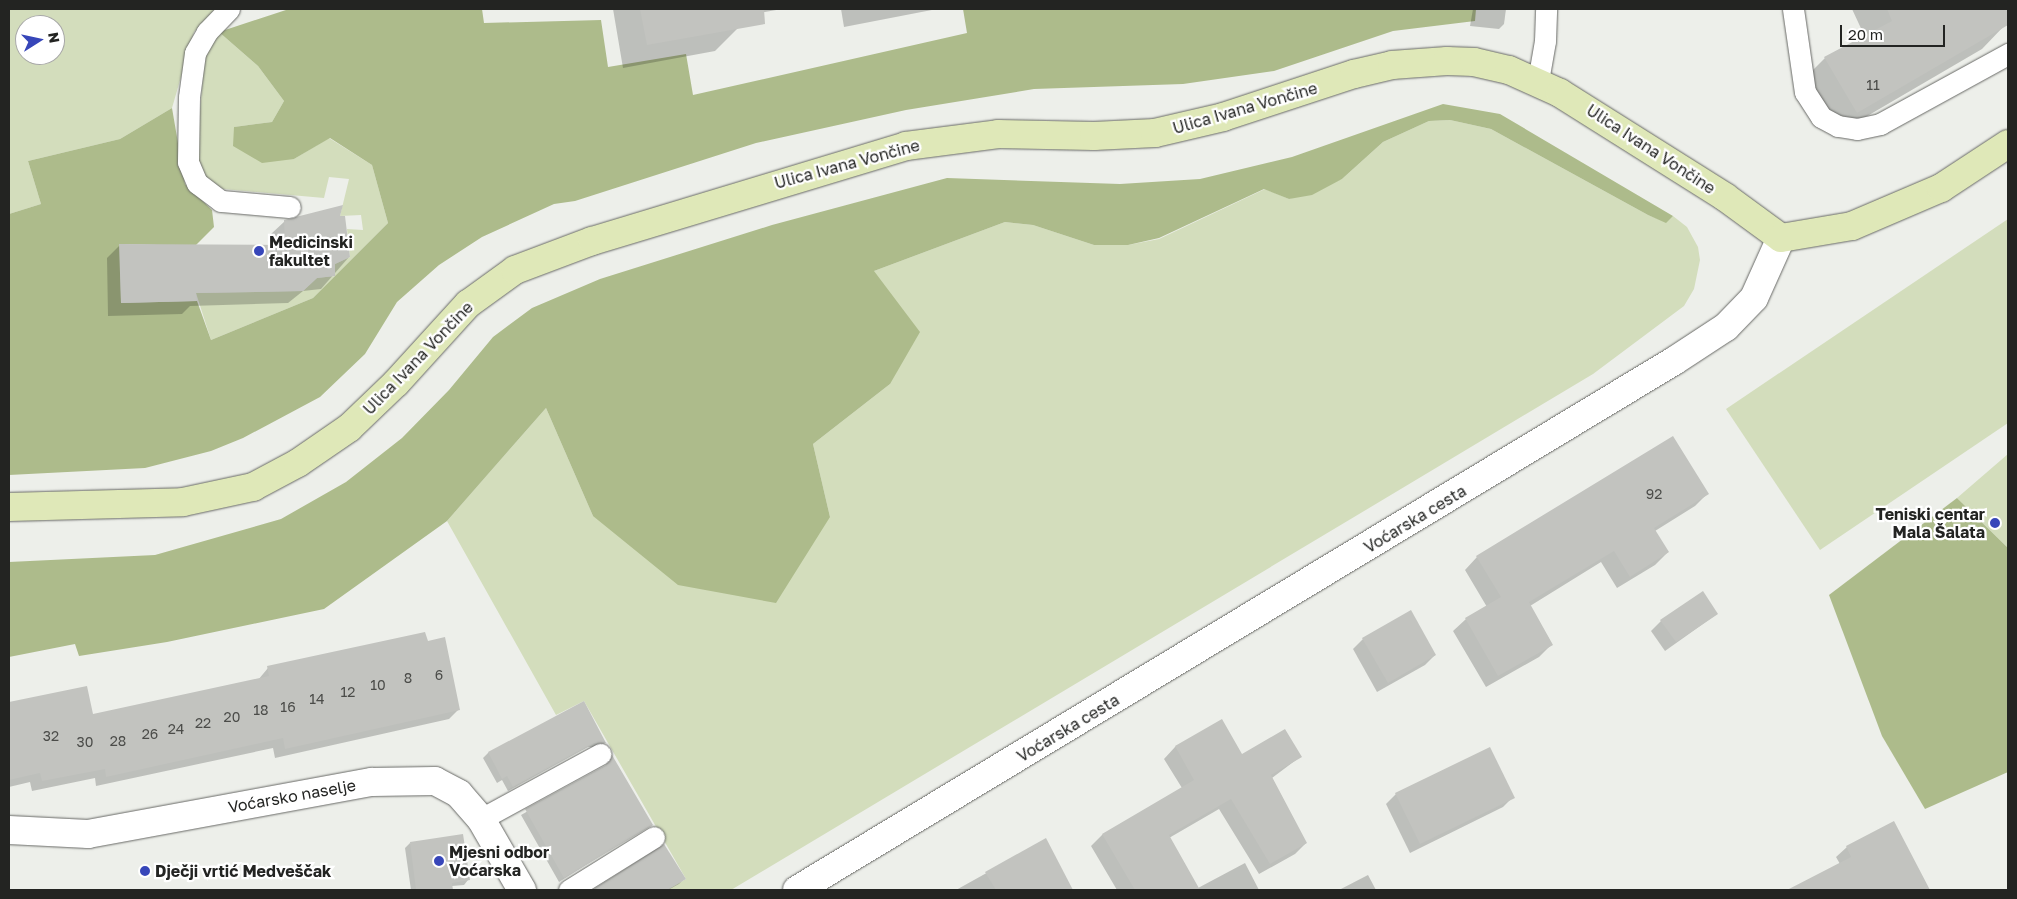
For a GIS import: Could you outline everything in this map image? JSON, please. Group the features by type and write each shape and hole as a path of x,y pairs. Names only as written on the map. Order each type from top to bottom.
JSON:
{"main road":[{"name":"Ulica Ivana Vončine","path":"9,507 183,502 253,488 298,463 349,428 396,383 468,304 515,270 592,240 906,146 998,134 1094,136 1155,133 1260,106 1354,74 1418,62 1474,62 1509,70 1538,81 1656,152 1781,238"},
{"path":"1781,238 1852,226 1941,188 2008,144"}],"street":[{"name":"Voćarska cesta","path":"797,890 1674,362 1726,326 1754,298 1781,238"},
{"name":"Voćarsko naselje","path":"9,830 88,834 372,782 435,781 459,794 481,819 522,890"}],"lane":[{"path":"229,9 207,32 195,53 189,98 188,162 197,183 220,201 290,206"},
{"path":"1538,81 1545,41 1546,9"},
{"path":"1793,9 1805,92 1820,117 1838,126 1857,129 1880,124 2008,54"},
{"path":"481,819 600,754"},
{"path":"569,890 654,837"}],"green space":[{"path":"9,9 215,9 194,32 172,108 120,139 28,161 41,204 9,214"},
{"path":"289,9 482,9 484,23 601,20 608,67 686,54 693,95 967,33 963,9 1476,9 1475,21 1393,31 1274,71 1183,84 1034,89 906,110 756,143 575,201 554,204 482,237 439,265 397,302 365,354 320,397 243,438 211,451 145,468 9,475 9,214 41,204 28,161 120,139 172,108 185,184 212,210 214,227 195,246 120,244 121,303 197,301 211,340 313,298 388,223 372,165 330,138 294,159 262,163 233,146 234,127 272,122 284,101 258,66 219,32"},
{"path":"219,32 258,66 284,101 272,122 234,127 294,159 329,138 372,165 388,223 335,276 335,264 350,257 347,229 363,230 361,215 340,216 349,179 329,177 324,198 223,189 208,181 196,158 205,54"},
{"path":"1443,104 1500,114 1673,216 1666,223 1491,129 1450,120 1429,121 1383,142 1342,179 1312,195 1289,199 1264,189 1159,238 1128,245 1094,245 1033,225 1005,222 874,271 920,332 890,384 813,444 830,517 776,603 678,585 593,516 546,408 447,521 324,609 167,642 79,656 75,644 9,657 9,562 155,555 281,519 346,482 402,438 449,390 493,337 532,308 600,279 772,225 947,178 1120,184 1200,179 1292,157"},
{"path":"1450,120 1491,129 1648,215 1666,222 1673,216 1687,227 1698,247 1700,260 1694,289 1684,306 1593,374 731,890 667,890 686,879 584,701 556,715 447,521 546,408 593,516 830,517 813,444 890,384 874,271 1005,222 1033,225 1094,245 1128,245 1159,239 1265,189 1289,199 1342,179 1383,142 1429,121"},
{"path":"2008,219 2008,423 1820,550 1726,409"},
{"path":"335,276 313,298 211,340 196,293 303,291 317,278"},
{"name":"Teniski centar Mala Šalata","path":"2008,454 2008,548 1957,498"},
{"path":"1957,498 2008,548 2008,772 1925,809 1882,736 1829,595"}],"building":[{"path":"640,9 764,9 765,24 647,45"},
{"path":"1887,9 2008,9 2008,25 1857,113 1824,57 1892,21"},
{"path":"343,205 340,216 345,216 350,257 335,264 335,276 317,278 303,291 196,293 197,301 121,303 119,244 285,245 284,220"},
{"path":"1673,436 1709,494 1654,528 1669,552 1630,577 1614,551 1529,602 1553,645 1498,676 1465,618 1501,597 1476,556"},
{"path":"1703,591 1718,614 1676,642 1660,620"},
{"path":"1411,610 1436,655 1388,683 1362,638"},
{"path":"425,632 428,641 445,637 460,710 285,749 283,738 106,777 105,769 42,781 40,773 9,780 9,702 87,686 93,714 269,676 267,666"},
{"path":"584,701 606,743 594,743 513,787 507,776 502,779 488,752"},
{"path":"1222,719 1242,754 1285,729 1302,757 1271,775 1307,843 1270,864 1231,799 1169,835 1200,890 1135,890 1102,834 1194,780 1175,746"},
{"path":"1490,747 1515,798 1420,844 1395,793"},
{"path":"612,755 653,825 564,878 525,809 606,765"},
{"path":"1894,821 1930,890 1787,890 1851,857 1846,846"},
{"name":"Mjesni odbor Voćarska","path":"463,834 470,880 452,883 453,890 416,890 410,842"},
{"path":"1046,838 1073,890 996,890 985,872"},
{"path":"664,844 686,879 667,890 592,890"}],"place":[{"name":"Medicinski fakultet","path":"259,251"},
{"name":"Teniski centar Mala Šalata","path":"1995,523"},
{"name":"Mjesni odbor Voćarska","path":"439,861"},
{"name":"Dječji vrtić Medveščak","path":"145,871"}]}
